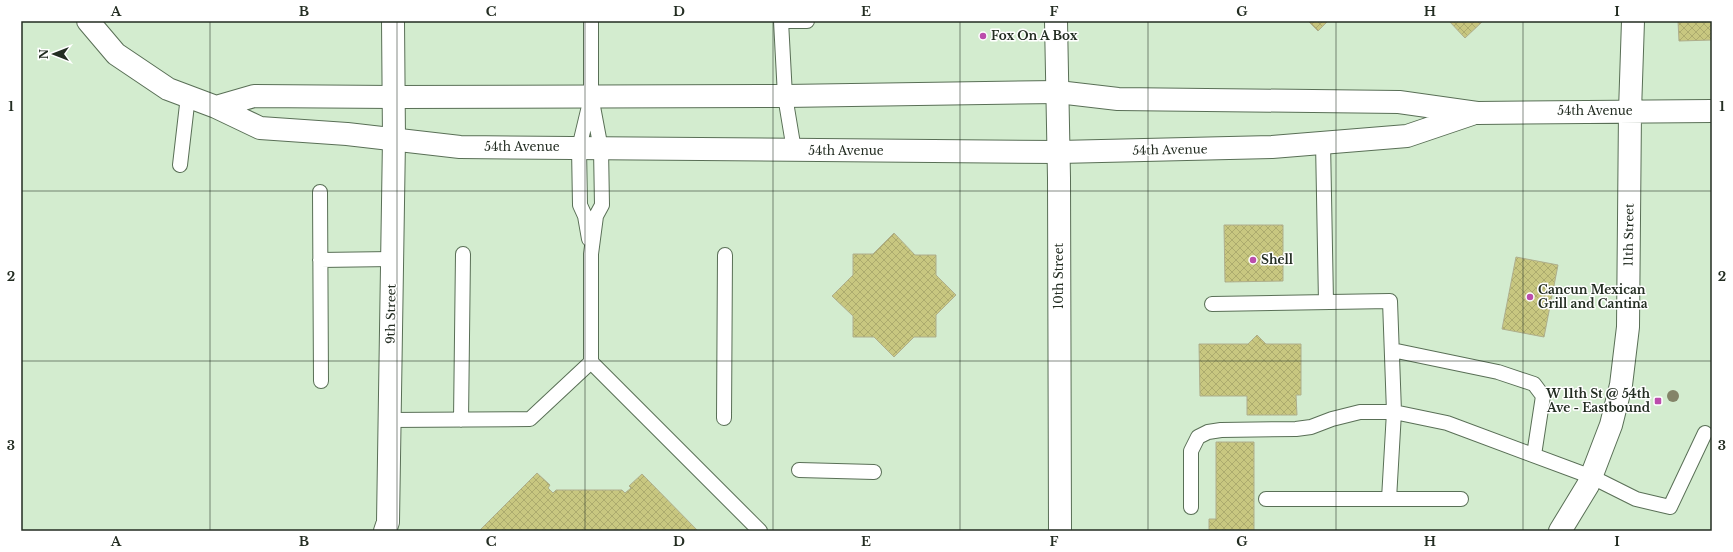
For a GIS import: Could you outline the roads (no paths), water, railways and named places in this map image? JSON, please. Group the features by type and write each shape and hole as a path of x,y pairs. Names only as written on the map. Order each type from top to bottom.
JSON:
{"street":[{"name":"54th Avenue","path":"88,21 116,54 168,89 216,107 260,128 336,133 460,147 1059,152 1272,147 1407,136 1477,113"},
{"name":"9th Street","path":"386,531 388,522 394,139 393,21"},
{"name":"10th Street","path":"1056,21 1059,152 1060,531"},
{"name":"11th Street","path":"1560,531 1592,477 1611,425 1621,385 1628,327 1630,111 1633,21"},
{"name":"54th Avenue","path":"216,107 254,96 394,98 785,96 1058,92 1118,99 1399,102 1477,113 1712,111"}],"lane":[{"path":"591,21 591,96 601,149 602,205 596,216 591,254 591,362 760,531"},
{"path":"794,150 785,96 781,21 807,21"},
{"path":"180,165 188,96"},
{"path":"591,96 579,148 580,205 585,216 591,254"},
{"path":"1323,142 1326,302"},
{"path":"320,192 321,381"},
{"path":"461,420 463,254"},
{"path":"724,418 725,255"},
{"path":"320,260 392,259"},
{"path":"1212,304 1390,301 1394,412 1389,499"},
{"path":"1392,350 1498,372 1534,384 1543,396 1534,455"},
{"path":"389,420 530,419 591,362"},
{"path":"1191,507 1191,451 1198,437 1208,432 1221,430 1304,428 1360,412 1394,412 1447,423 1592,477 1636,499 1670,507 1705,434"},
{"path":"799,470 874,472"},
{"path":"1266,499 1461,499"}],"place":[{"name":"Fox On A Box","path":"983,36"},
{"name":"Shell","path":"1253,260"},
{"name":"Cancun Mexican Grill and Cantina","path":"1530,297"},
{"name":"W 11th St @ 54th Ave - Eastbound","path":"1658,401"}]}
